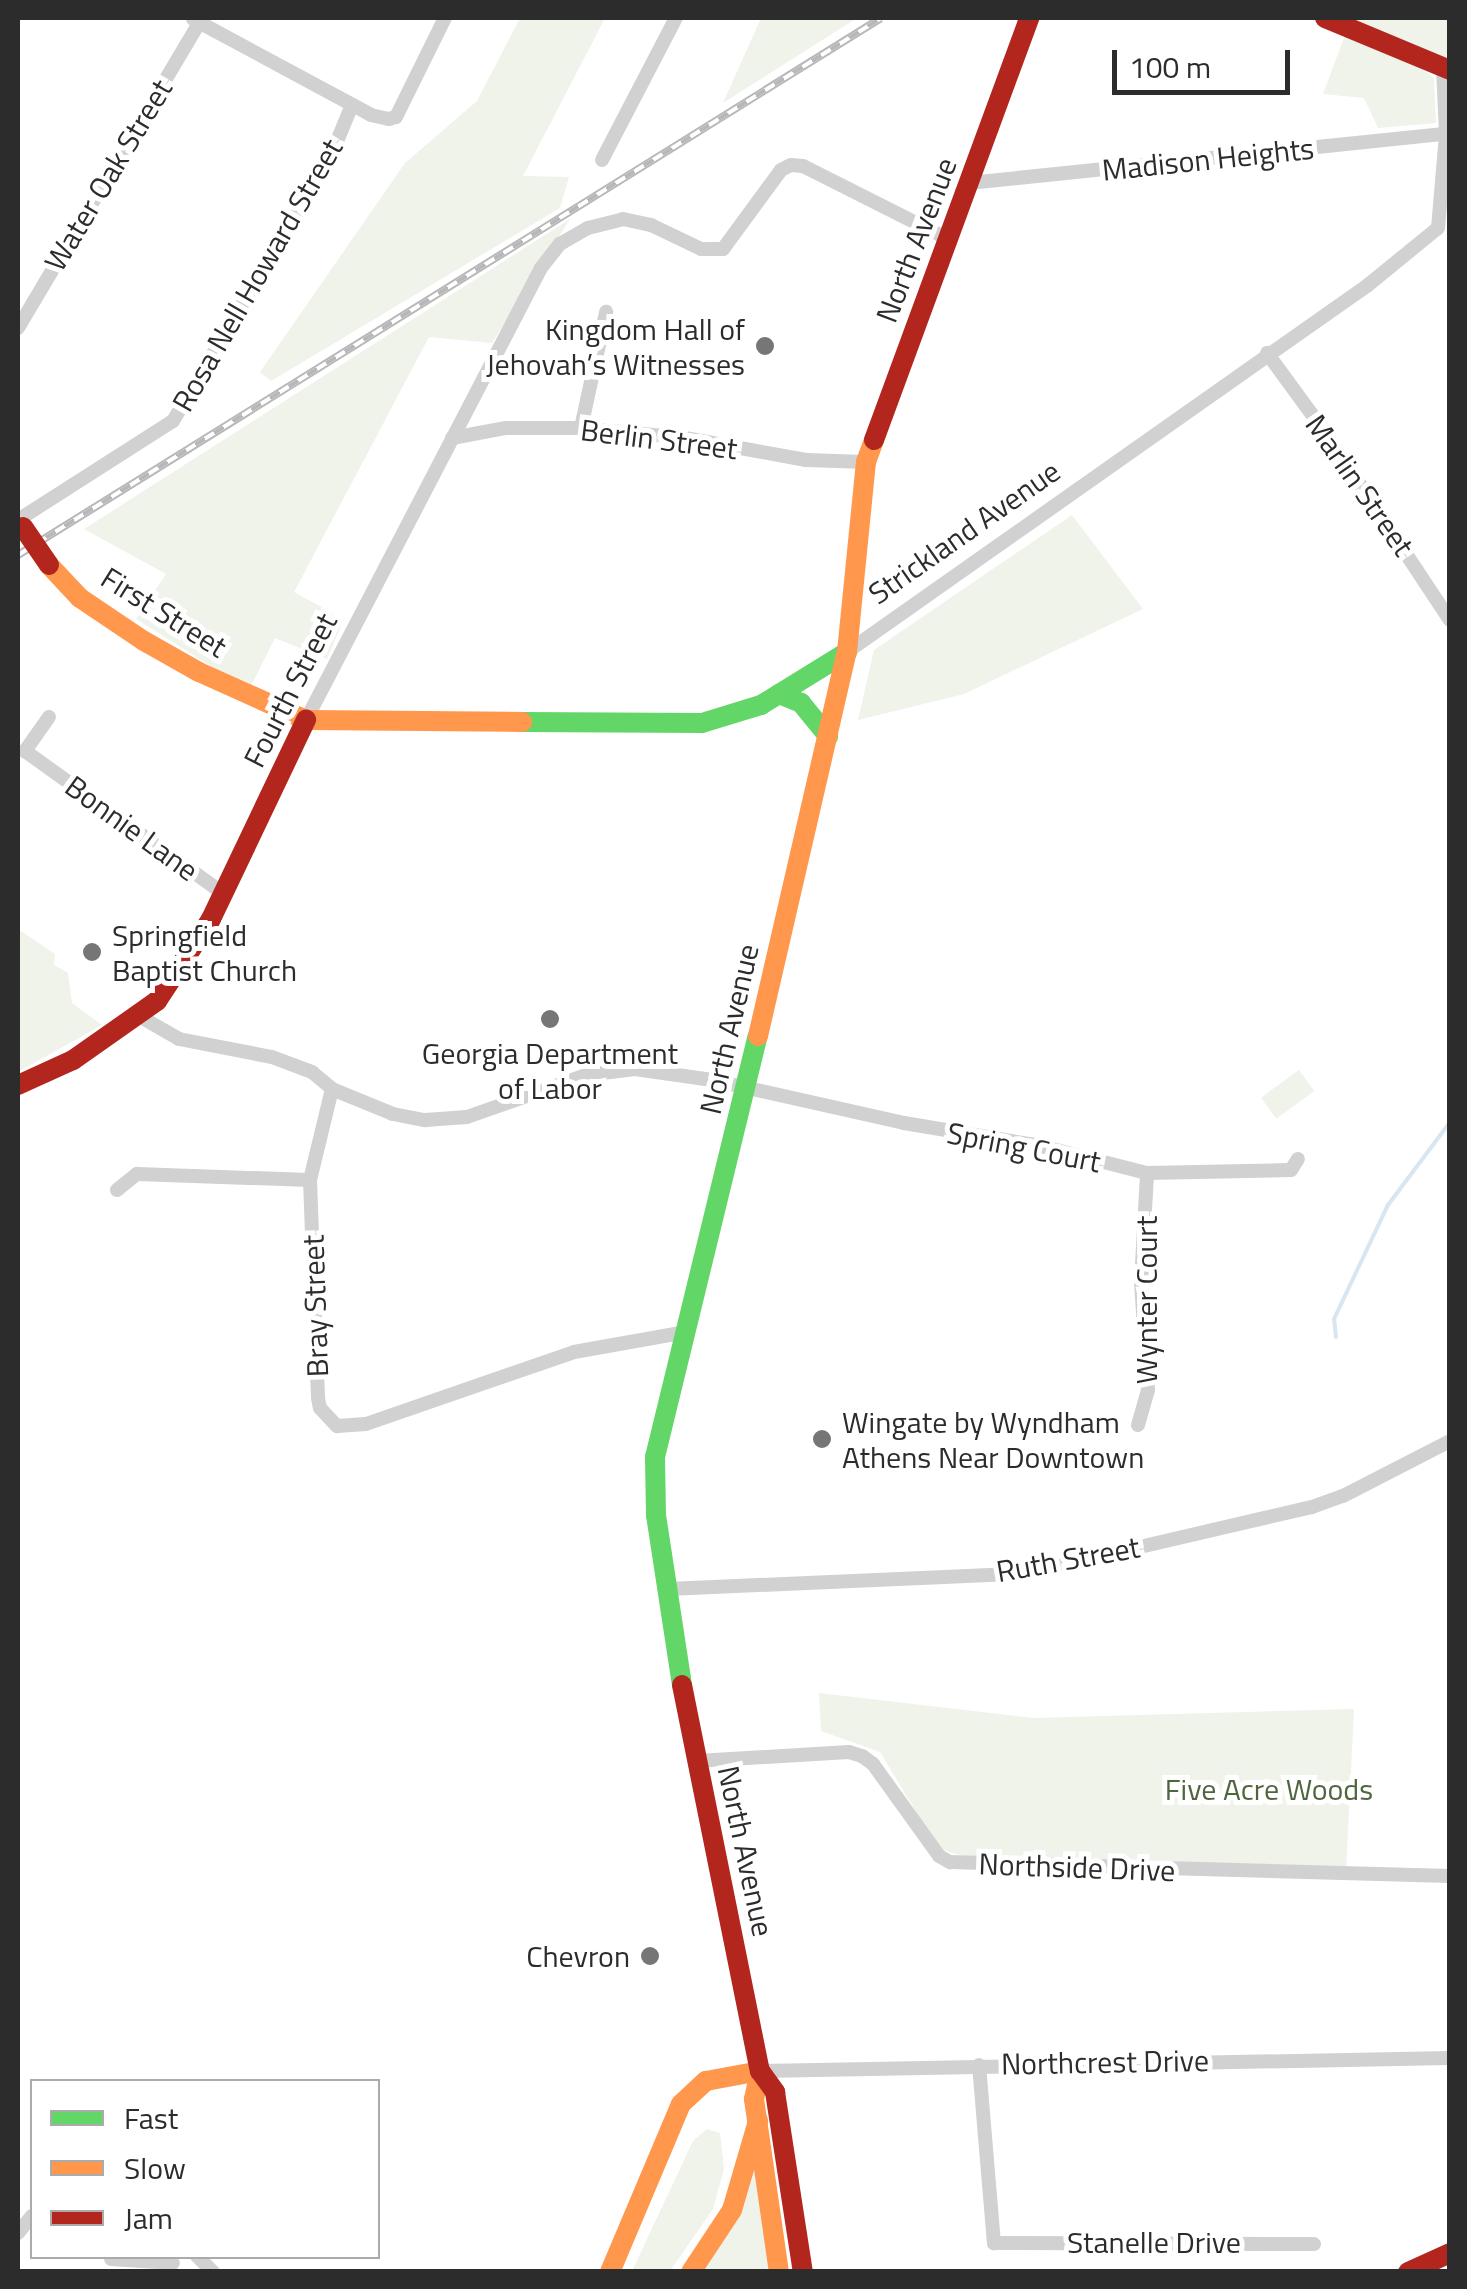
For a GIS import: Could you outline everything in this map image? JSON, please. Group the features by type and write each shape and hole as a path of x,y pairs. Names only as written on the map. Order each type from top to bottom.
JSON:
{"main road":[{"name":"North Avenue","path":"779,2272 754,2099 760,2071 697,1762 656,1515 655,1456 746,1089 846,652 866,462 1028,18"},
{"path":"1325,18 1446,68"},
{"name":"First Street","path":"19,522 48,564 80,598 144,640 250,697 306,720"},
{"name":"Strickland Avenue","path":"306,720 682,726 740,714 846,652"},
{"path":"780,694 801,703 828,736"},
{"name":"Fourth Street","path":"18,1085 74,1060 139,1016 171,981 224,894 306,720"},
{"name":"North Avenue","path":"760,2071 775,2092 803,2272"},
{"path":"610,2272 681,2104 706,2082 760,2071"},
{"path":"692,2272 732,2210 758,2121"},
{"path":"1408,2272 1450,2252"}],"street":[{"name":"Rosa Nell Howard Street","path":"19,522 173,421 333,151 352,105 380,120 396,117 445,18"},
{"path":"602,160 676,18"},
{"path":"195,20 352,105"},
{"name":"Water Oak Street","path":"18,328 195,20"},
{"name":"Strickland Avenue","path":"846,652 1368,285 1438,228 1446,134 1446,68"},
{"name":"Madison Heights","path":"969,183 1446,134"},
{"name":"Fourth Street","path":"306,720 548,258 560,244 582,230 622,219 651,226 702,249 723,249 781,170 791,165 803,166 946,238"},
{"path":"581,428 606,312"},
{"name":"Marlin Street","path":"1267,353 1341,455 1450,620"},
{"name":"Berlin Street","path":"452,438 506,428 581,428 684,438 806,460 866,462"},
{"name":"Bonnie Lane","path":"49,717 25,751 224,894"},
{"path":"139,1016 179,1038 286,1062 312,1072 332,1089"},
{"name":"Spring Court","path":"332,1089 393,1114 425,1120 467,1117 586,1075 622,1069 667,1072 904,1123 1041,1146 1147,1173 1291,1170 1298,1159"},
{"name":"Bray Street","path":"332,1089 310,1180 318,1398 320,1408 337,1426 366,1424 574,1352 686,1332"},
{"name":"Wynter Court","path":"1138,1426 1148,1390 1141,1282 1147,1173"},
{"path":"117,1190 137,1174 310,1180"},
{"name":"Ruth Street","path":"668,1589 1028,1573 1312,1507 1450,1441"},
{"name":"Northside Drive","path":"697,1762 834,1752 862,1756 873,1764 939,1856 950,1862 1450,1876"},
{"name":"Northcrest Drive","path":"760,2071 1450,2058"},
{"name":"Stanelle Drive","path":"979,2065 994,2243 1314,2244"},
{"path":"110,2259 173,2264"}],"green space":[{"path":"520,18 605,18 523,176 569,177 560,208 271,381 260,372 405,163 477,101"},
{"path":"761,18 857,18 723,103"},
{"path":"1348,18 1449,18 1449,60"},
{"path":"1345,35 1401,54 1434,78 1436,123 1378,128 1364,98 1323,94"},
{"path":"570,219 492,343 429,337 294,592 344,619 327,659 275,638 249,690 136,619 166,574 84,529"},
{"path":"1072,515 1143,609 964,694 858,720 874,650"},
{"path":"18,929 55,954 54,965 68,973 72,1003 102,1025 18,1072"},
{"path":"1299,1070 1314,1091 1276,1119 1261,1098"},
{"name":"Five Acre Woods","path":"819,1693 1034,1718 1354,1709 1346,1871 965,1857 938,1848 880,1752 821,1731"},
{"path":"707,2129 720,2133 724,2169 713,2209 670,2271 632,2271 693,2141"},
{"path":"755,2169 773,2271 701,2272"}],"waterway":[{"path":"1336,1337 1334,1319 1388,1205 1450,1122"}],"railway":[{"path":"18,555 881,18"}],"traffic: fast":[{"path":"522,722 702,723 761,705 847,652"},
{"path":"779,694 801,703 828,736"},
{"path":"682,1685 656,1515 655,1457 758,1036"}],"traffic: slow":[{"path":"758,1036 847,652 866,462 874,440"},
{"path":"49,565 80,598 144,641 199,672 306,720 522,722"},
{"path":"760,2071 754,2099 779,2272"},
{"path":"610,2272 681,2104 706,2081 760,2071"},
{"path":"691,2272 732,2210 758,2121"}],"traffic: jam":[{"path":"874,440 1029,18"},
{"path":"1325,18 1450,70"},
{"path":"23,527 49,565"},
{"path":"18,1085 73,1060 157,1001 211,919 306,720"},
{"path":"682,1685 760,2071 775,2092 803,2272"},
{"path":"1408,2272 1450,2253"}],"place":[{"name":"Kingdom Hall of Jehovah’s Witnesses","path":"765,346"},
{"name":"Springfield Baptist Church","path":"92,952"},
{"name":"Georgia Department of Labor","path":"550,1019"},
{"name":"Wingate by Wyndham Athens Near Downtown","path":"822,1439"},
{"name":"Chevron","path":"650,1956"}]}
